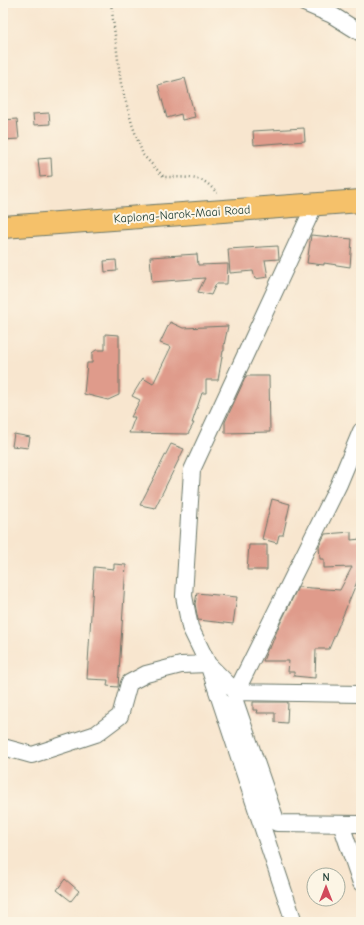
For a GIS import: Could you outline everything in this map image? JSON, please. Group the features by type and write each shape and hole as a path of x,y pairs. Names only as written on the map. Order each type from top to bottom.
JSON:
{"highway":[{"name":"Kaplong-Narok-Maai Road","path":"3,227 361,201"}],"street":[{"path":"304,3 332,15 361,33"},
{"path":"294,922 208,664 190,627 184,596 192,470 315,204"},
{"path":"361,431 339,484 236,692 235,701 277,823 361,824"},
{"path":"3,748 32,755 96,734 120,716 129,683 146,674 182,665 208,664 236,692 361,694"},
{"path":"341,824 361,883"}],"path":[{"path":"111,3 121,84 132,124 143,155 164,177 202,180 212,188 233,210"}],"building":[{"path":"185,78 195,117 182,120 181,114 167,118 158,85"},
{"path":"49,113 50,124 34,125 33,114"},
{"path":"17,119 19,139 3,140 3,120"},
{"path":"304,128 305,141 254,145 253,131"},
{"path":"51,158 52,176 40,177 38,159"},
{"path":"311,235 352,239 350,267 324,263 324,265 307,263"},
{"path":"278,246 279,259 265,260 268,277 255,279 253,271 230,273 228,249"},
{"path":"197,254 198,265 228,264 227,284 216,284 211,295 198,292 205,278 152,282 150,257"},
{"path":"116,260 117,271 105,272 104,261"},
{"path":"170,322 183,328 228,326 218,380 206,380 206,393 202,393 192,423 194,423 188,434 129,433 135,417 131,417 140,400 132,396 143,378 153,384 171,347 160,343"},
{"path":"105,334 119,335 119,395 108,400 84,394 87,363 92,363 92,353 96,350 105,350"},
{"path":"246,376 269,376 270,432 225,433 225,422"},
{"path":"14,434 30,437 28,448 12,446"},
{"path":"171,444 184,449 155,508 140,505"},
{"path":"272,499 290,504 283,535 279,535 277,543 262,539"},
{"path":"351,532 351,540 361,539 361,578 359,577 329,649 316,649 315,678 294,676 294,672 288,672 289,661 263,661 298,587 340,590 352,567 324,568 324,559 320,559 319,546 325,534"},
{"path":"249,545 267,545 267,570 247,570"},
{"path":"114,564 126,565 118,687 107,686 108,680 87,679 94,567 114,569"},
{"path":"197,593 237,597 233,624 198,620 195,604"},
{"path":"253,702 288,702 287,723 275,722 275,713 257,713 258,710 253,710"},
{"path":"65,879 79,891 71,901 57,890"}]}
